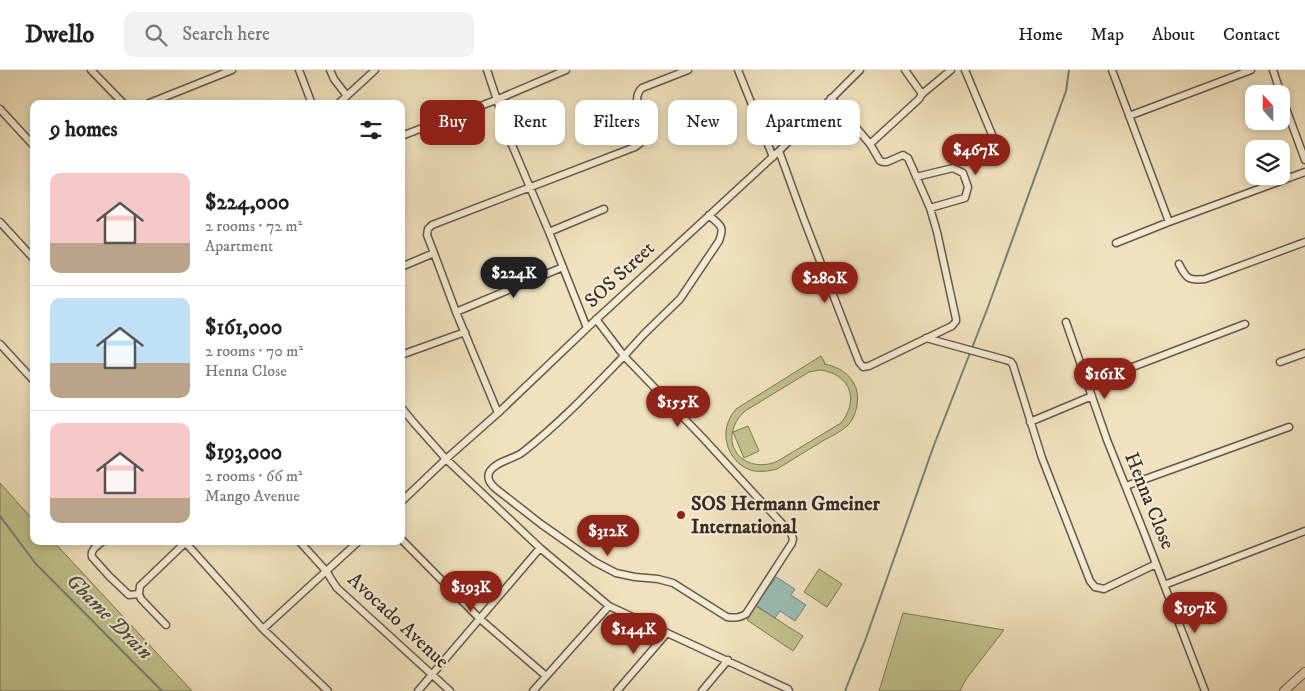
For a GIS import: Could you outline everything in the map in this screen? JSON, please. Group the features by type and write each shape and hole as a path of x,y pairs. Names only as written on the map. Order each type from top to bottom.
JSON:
{"street":[{"path":"91,70 120,100"},
{"path":"158,100 232,70"},
{"path":"299,70 310,100"},
{"path":"330,70 334,79 347,96"},
{"path":"342,100 375,70"},
{"path":"487,70 496,100 566,70"},
{"path":"498,413 456,312 427,235 428,229 432,225 641,144 646,137 646,130 636,98 639,91 642,88 688,70"},
{"path":"738,70 773,157"},
{"name":"SOS Street","path":"405,498 498,413 596,319 773,157 860,70"},
{"path":"905,70 922,94"},
{"path":"870,144 922,94 951,70"},
{"path":"965,70 996,144"},
{"path":"1112,70 1169,222"},
{"path":"1129,116 1251,70"},
{"path":"1273,70 1278,85"},
{"path":"779,151 859,362 863,366 869,366 952,326 956,322 930,208 908,158 903,155 883,162 880,161 870,144 831,98"},
{"path":"405,135 495,100"},
{"path":"0,109 30,142"},
{"path":"1290,119 1305,160"},
{"path":"512,145 587,328"},
{"path":"916,177 953,168 963,173 968,187 964,198 930,208"},
{"path":"1116,243 1305,172"},
{"path":"549,232 604,209"},
{"path":"596,319 624,356 793,536 792,543 746,614 742,616 736,618 727,617 673,583 616,573 595,562 541,524 495,488 488,476 491,469 521,453 546,433 591,391 624,356 644,334 680,300 719,241 723,231 709,215"},
{"path":"0,222 30,255"},
{"path":"1178,264 1186,277 1193,280 1205,279 1305,242"},
{"path":"405,265 434,253"},
{"path":"456,312 563,267"},
{"name":"Henna Close","path":"1066,322 1107,440 1205,691"},
{"path":"1088,384 1245,324"},
{"path":"405,354 465,332"},
{"path":"926,338 1011,362 1042,458 1090,581 1095,587 1104,589 1156,564"},
{"path":"0,344 30,377"},
{"path":"1280,362 1305,353"},
{"path":"1030,422 1092,396"},
{"path":"405,412 446,459 540,548 609,606 728,660 789,691"},
{"path":"1126,486 1289,427"},
{"path":"1164,584 1305,531"},
{"path":"405,543 480,619 546,676"},
{"path":"98,545 92,550 92,557 129,595 139,594"},
{"path":"166,625 141,599 139,594 140,586 182,545"},
{"path":"188,545 263,629 328,691"},
{"name":"Avocado Avenue","path":"303,545 327,572 337,588 450,691"},
{"path":"263,629 355,545"},
{"path":"418,691 540,548"},
{"path":"533,691 609,606"},
{"path":"617,691 668,633"},
{"path":"702,691 728,660"},
{"path":"1284,691 1305,672"}],"green space":[{"path":"821,356 824,364 839,369 851,378 857,393 855,414 846,427 777,469 768,471 754,471 746,468 733,457 729,450 726,434 727,426 730,417 736,409","holes":["820,370 830,372 845,382 851,397 847,414 841,423 776,462 763,465 742,459 736,452 732,442 732,432 736,421 745,411 809,372"]},
{"path":"748,426 759,451 744,458 733,432"},
{"path":"0,483 30,517 30,545 57,545 192,691 0,691"},
{"path":"819,569 842,584 827,607 804,592"},
{"path":"756,606 803,636 793,651 747,620"},
{"path":"903,613 1004,630 966,679 960,691 879,691"}],"water":[{"path":"776,577 795,589 791,595 806,605 795,621 780,611 775,618 756,605"}],"waterway":[{"path":"972,348 1066,91 1069,70"},
{"path":"845,691 866,638 934,445 970,353"},
{"name":"Gbame Drain","path":"0,516 36,564 162,691"}],"place":[{"name":"SOS Hermann Gmeiner International","path":"681,515"}]}
